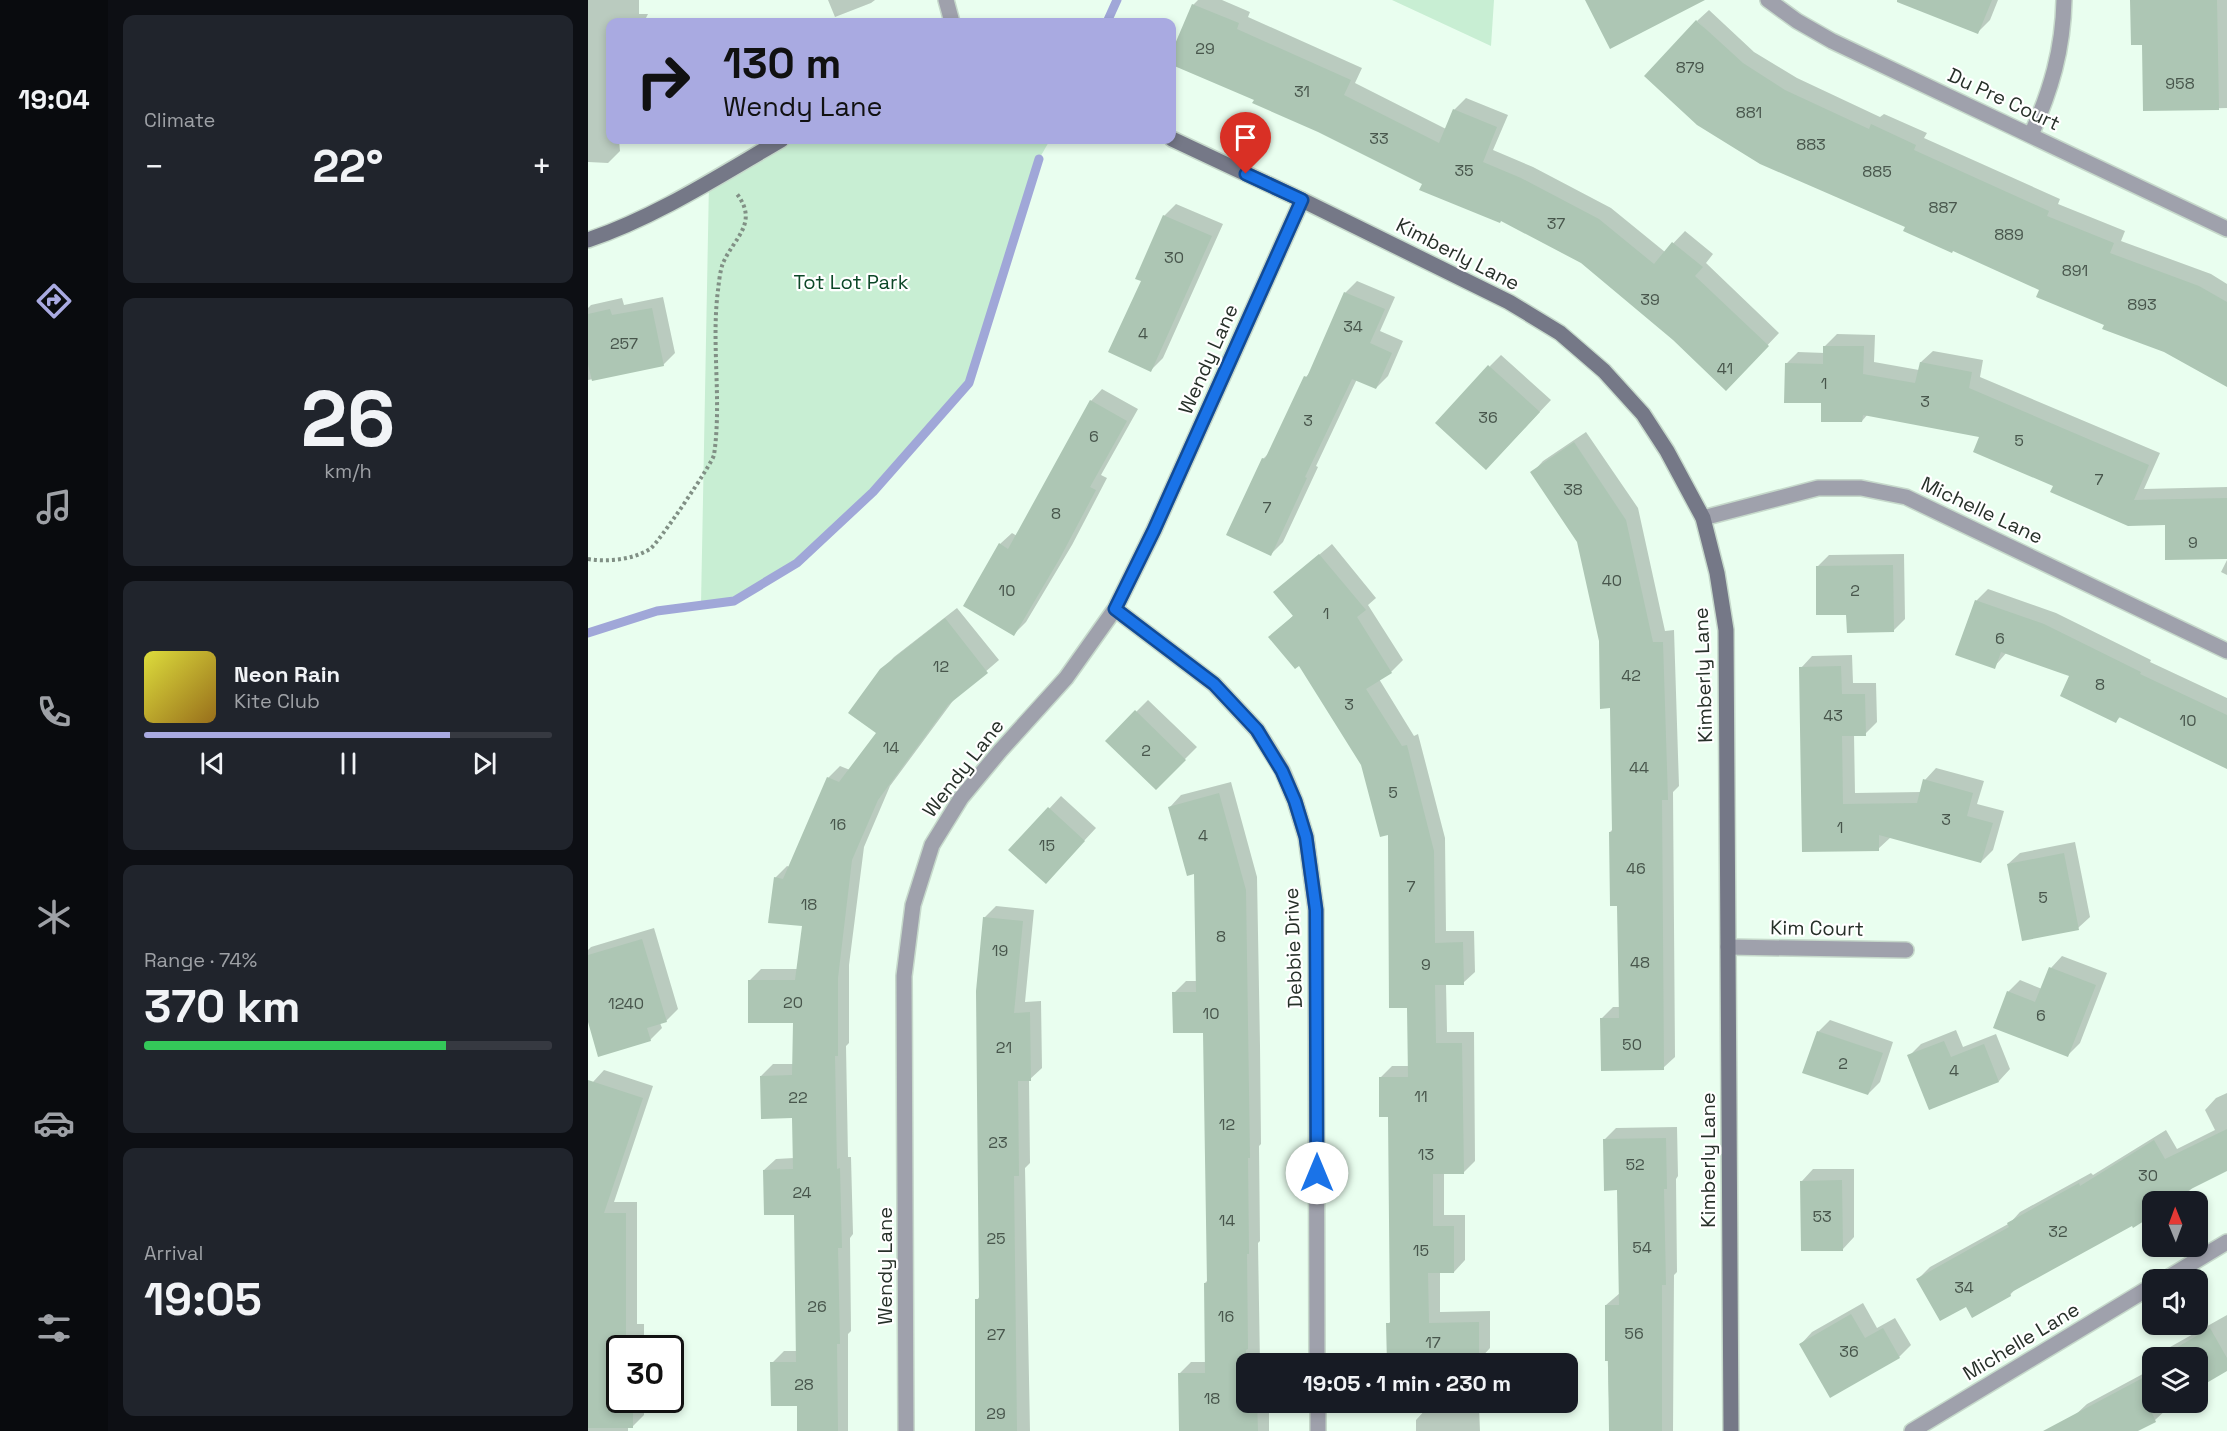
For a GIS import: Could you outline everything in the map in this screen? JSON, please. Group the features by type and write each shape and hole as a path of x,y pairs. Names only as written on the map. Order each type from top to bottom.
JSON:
{"street":[{"path":"946,0 951,18"},
{"name":"Du Pre Court","path":"1768,0 1797,21 1832,41 2227,229"},
{"path":"2031,135 2048,97 2058,58 2064,21 2064,0"},
{"name":"Kimberly Lane","path":"1176,141 1509,302 1560,333 1604,371 1643,414 1667,451 1702,518 1717,573 1726,630 1731,1431"},
{"path":"588,240 618,230 774,144"},
{"name":"Wendy Lane","path":"906,1431 904,976 913,905 932,845 961,798 1066,678 1115,609 1159,519 1302,200"},
{"name":"Michelle Lane","path":"1702,518 1818,488 1861,488 1906,497 2227,651"},
{"name":"Debbie Drive","path":"1115,609 1214,684 1257,730 1282,771 1295,801 1306,837 1316,910 1317,1353"},
{"name":"Kim Court","path":"1728,947 1906,950"},
{"path":"2182,1269 2227,1242"},
{"name":"Michelle Lane","path":"1912,1431 2142,1292"},
{"path":"1318,1413 1318,1431"}],"path":[{"path":"588,559 606,562 652,549 712,463 718,290 723,264 747,219 744,204 721,174"}],"green space":[{"path":"1392,0 1494,0 1491,46"},
{"name":"Tot Lot Park","path":"774,144 1048,144 1039,159 969,383 873,492 797,563 734,601 701,605 709,182"}],"building":[{"path":"1585,0 1705,0 1610,49"},
{"path":"1897,0 1992,0 1978,34 1897,2"},
{"path":"2130,0 2217,0 2219,110 2143,111 2142,45 2131,45"},
{"path":"1192,4 1239,23 1237,29 1351,80 1344,95 1439,143 1453,109 1497,127 1483,162 1521,178 1599,219 1654,264 1672,242 1703,267 1695,276 1769,346 1726,391 1673,340 1581,263 1501,221 1500,223 1419,190 1422,184 1318,132 1252,103 1254,100 1176,67 1176,42"},
{"path":"1696,20 1743,63 1785,90 1869,129 1871,124 1916,145 1914,150 2049,211 2047,216 2114,243 2110,253 2199,286 2227,302 2227,387 2164,352 2102,329 2104,325 2036,297 2039,290 1903,231 1905,227 1760,164 1697,125 1644,76"},
{"path":"1163,215 1212,236 1151,372 1108,352 1141,281 1135,279"},
{"path":"1344,292 1385,309 1370,343 1392,353 1376,389 1352,379 1305,477 1307,478 1271,556 1226,535 1304,376 1307,377"},
{"path":"652,308 664,366 592,381 588,364 588,314 610,309 612,315"},
{"path":"1823,346 1864,346 1863,374 1915,383 1920,362 1972,372 1969,388 2149,465 2134,500 2227,498 2227,559 2165,560 2165,525 2128,526 2050,492 2053,486 1973,452 1979,437 1863,415 1862,422 1821,422 1821,403 1784,403 1785,363 1823,364"},
{"path":"1488,365 1540,412 1486,470 1435,423"},
{"path":"1090,400 1127,421 1090,487 1096,490 1060,558 1014,636 963,606 999,543 1008,549"},
{"path":"1574,442 1626,520 1653,642 1663,642 1668,800 1662,800 1664,1070 1601,1071 1600,1018 1619,1018 1617,906 1610,906 1609,832 1612,832 1610,708 1600,709 1599,641 1577,542 1530,472"},
{"path":"1319,554 1366,610 1357,617 1392,673 1366,689 1402,746 1407,745 1434,851 1435,943 1463,942 1464,985 1435,985 1436,1043 1462,1043 1464,1174 1433,1174 1433,1226 1454,1226 1454,1273 1428,1273 1429,1323 1479,1322 1479,1353 1387,1353 1386,1323 1390,1323 1388,1117 1379,1117 1379,1077 1408,1077 1407,1008 1389,1008 1388,835 1380,837 1361,765 1299,666 1295,669 1268,637 1293,616 1273,592"},
{"path":"1893,565 1894,632 1847,633 1846,615 1816,615 1816,566"},
{"path":"1975,600 2044,624 2141,672 2140,674 2227,715 2227,769 2119,717 2116,723 2060,696 2069,676 2001,652 1995,669 1955,655"},
{"path":"945,618 988,673 948,705 878,800 852,860 838,978 838,1056 835,1056 837,1169 840,1168 842,1248 838,1248 840,1344 837,1344 838,1431 797,1431 797,1406 771,1406 770,1362 796,1362 794,1215 764,1215 763,1170 793,1169 792,1118 761,1119 760,1076 792,1075 793,1023 748,1023 748,980 795,980 802,926 768,923 774,877 783,879 827,777 839,782 876,733 848,713 880,669"},
{"path":"1841,666 1842,694 1865,694 1866,736 1842,736 1843,804 1917,803 1923,779 1973,793 1967,816 1993,823 1981,863 1879,835 1879,851 1802,852 1799,667"},
{"path":"1135,710 1186,760 1156,790 1105,741"},
{"path":"1219,793 1246,890 1250,1158 1248,1158 1248,1349 1246,1353 1236,1353 1236,1413 1257,1413 1258,1431 1179,1431 1178,1373 1205,1373 1204,1283 1207,1283 1203,1033 1173,1033 1172,992 1196,992 1194,874 1187,876 1168,807"},
{"path":"1048,807 1085,841 1046,884 1008,850"},
{"path":"2064,853 2079,930 2022,941 2007,864"},
{"path":"983,917 1023,921 1014,1013 1030,1012 1031,1081 1018,1081 1019,1176 1014,1176 1017,1431 975,1431 975,1299 979,1299 976,991"},
{"path":"642,939 667,1022 647,1028 651,1041 598,1057 588,1022 588,955"},
{"path":"2049,967 2096,985 2068,1057 1993,1028 2007,991 2035,1002"},
{"path":"1817,1031 1883,1053 1868,1095 1802,1073"},
{"path":"1944,1041 1951,1057 1984,1044 1999,1082 1929,1110 1907,1055"},
{"path":"588,1080 643,1098 604,1213 626,1213 626,1335 606,1335 606,1413 633,1413 633,1428 588,1428"},
{"path":"2227,1129 2227,1171 2187,1191 2142,1191 2142,1222 2010,1293 2011,1296 1972,1318 1966,1307 1940,1321 1916,1279 2009,1227 2007,1223 2079,1183 2080,1186 2154,1140 2165,1159"},
{"path":"1666,1138 1667,1189 1664,1189 1666,1285 1662,1285 1662,1431 1609,1431 1605,1305 1619,1305 1617,1190 1604,1191 1603,1139"},
{"path":"1842,1180 1843,1251 1801,1251 1800,1181"},
{"path":"1851,1314 1865,1338 1883,1328 1900,1358 1830,1398 1799,1344"},
{"path":"2210,1328 2227,1358 2227,1371 2208,1382 2208,1347 2178,1347 2198,1335 2208,1335"},
{"path":"2142,1378 2142,1413 2152,1413 2156,1422 2138,1431 2043,1431"}],"waterway":[{"path":"1109,18 1117,0"},
{"path":"588,633 657,611 734,601 797,563 873,492 969,383 1039,159"}],"route":[{"path":"1246,174 1302,200 1154,530 1115,609 1214,684 1257,730 1282,771 1295,801 1306,837 1316,910 1317,1173"}]}
